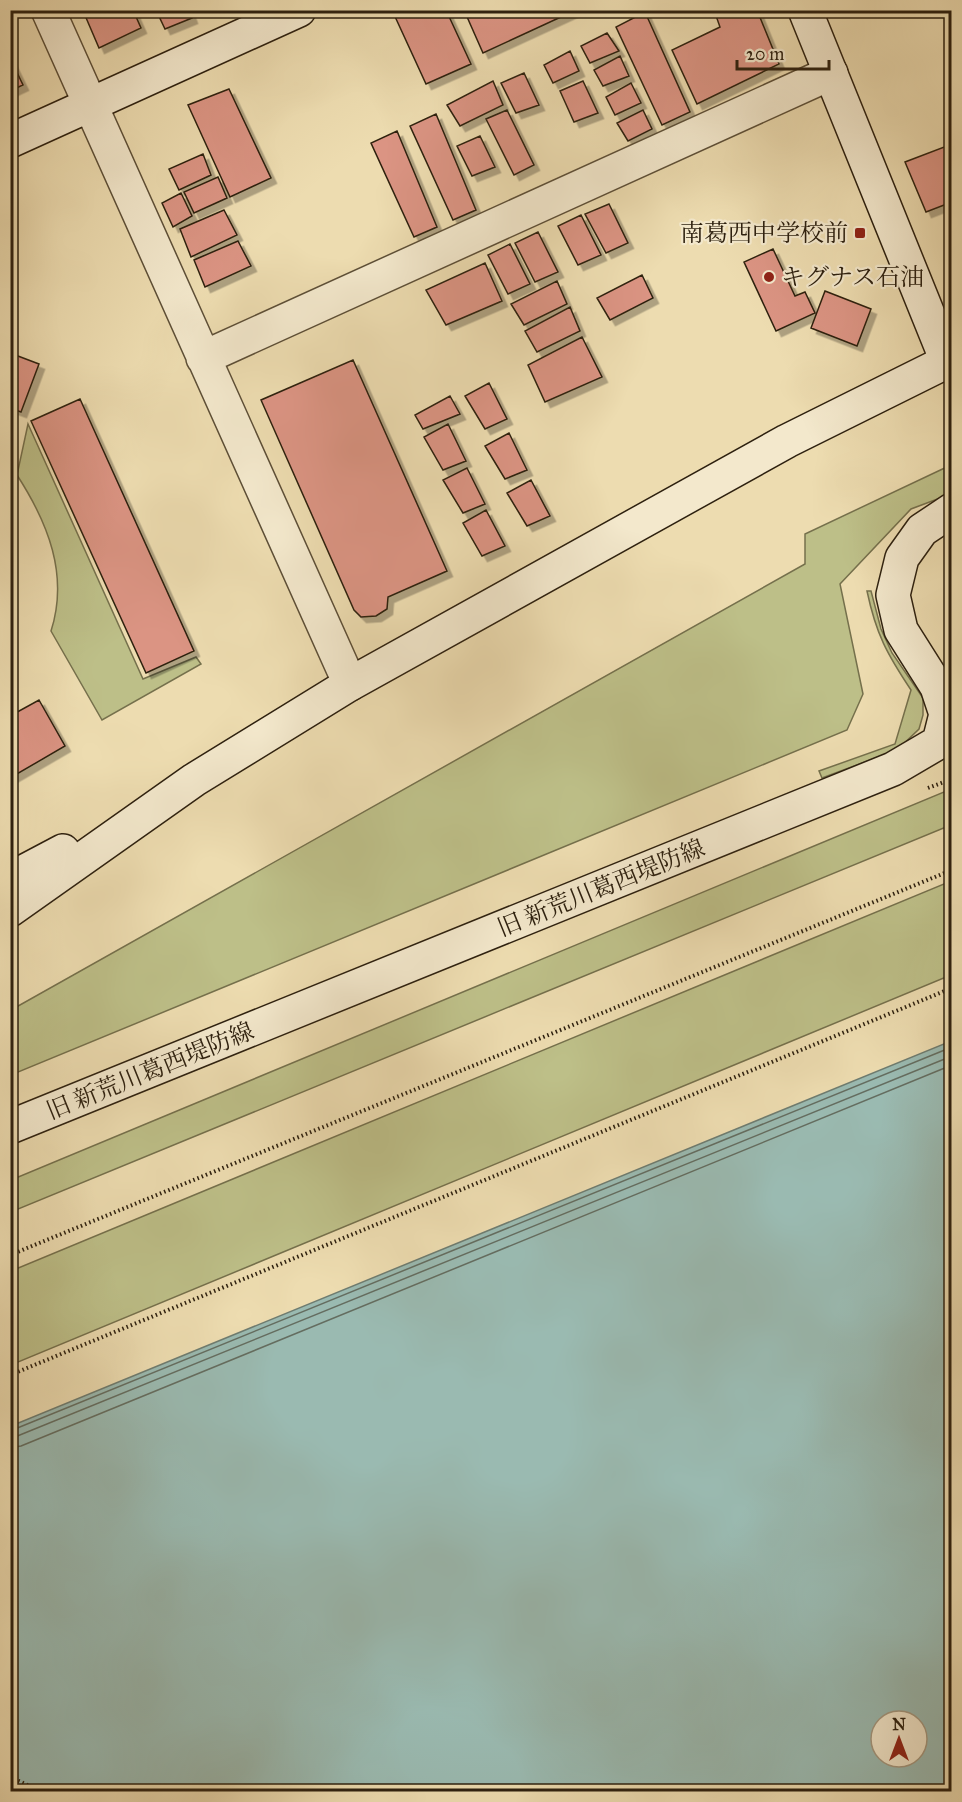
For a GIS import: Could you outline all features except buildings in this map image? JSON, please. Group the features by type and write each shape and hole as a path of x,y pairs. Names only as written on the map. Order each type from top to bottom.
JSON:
{"street":[{"path":"48,10 350,684"},
{"path":"10,141 299,10"},
{"path":"10,879 194,780 350,684 787,441 949,360 805,10"},
{"path":"203,358 831,73"},
{"name":"旧 新荒川葛西堤防線","path":"10,1127 893,769 939,742 946,714 937,687 901,630 893,595 902,558 922,530 951,510"},
{"path":"10,910 194,780"}],"path":[{"path":"10,1255 951,870"},
{"path":"10,1375 951,988"},
{"path":"10,1777 44,1791"}],"green space":[{"path":"28,424 143,679 196,657 201,664 102,720 51,631 58,590 52,550 38,512 17,475"},
{"path":"951,465 951,494 911,509 840,584 863,694 847,730 11,1075 11,1010 805,564 805,534"},
{"path":"867,591 871,591 881,629 892,653 923,698 923,715 919,729 897,750 822,778 819,771 895,744 911,690 883,643 874,620"},
{"path":"951,789 951,825 11,1212 11,1180"},
{"path":"951,881 951,975 11,1365 11,1271"}],"water":[{"path":"951,1041 951,1791 11,1791 11,1426"}],"place":[{"name":"南葛西中学校前","path":"860,233"},
{"name":"キグナス石油","path":"769,277"}]}
